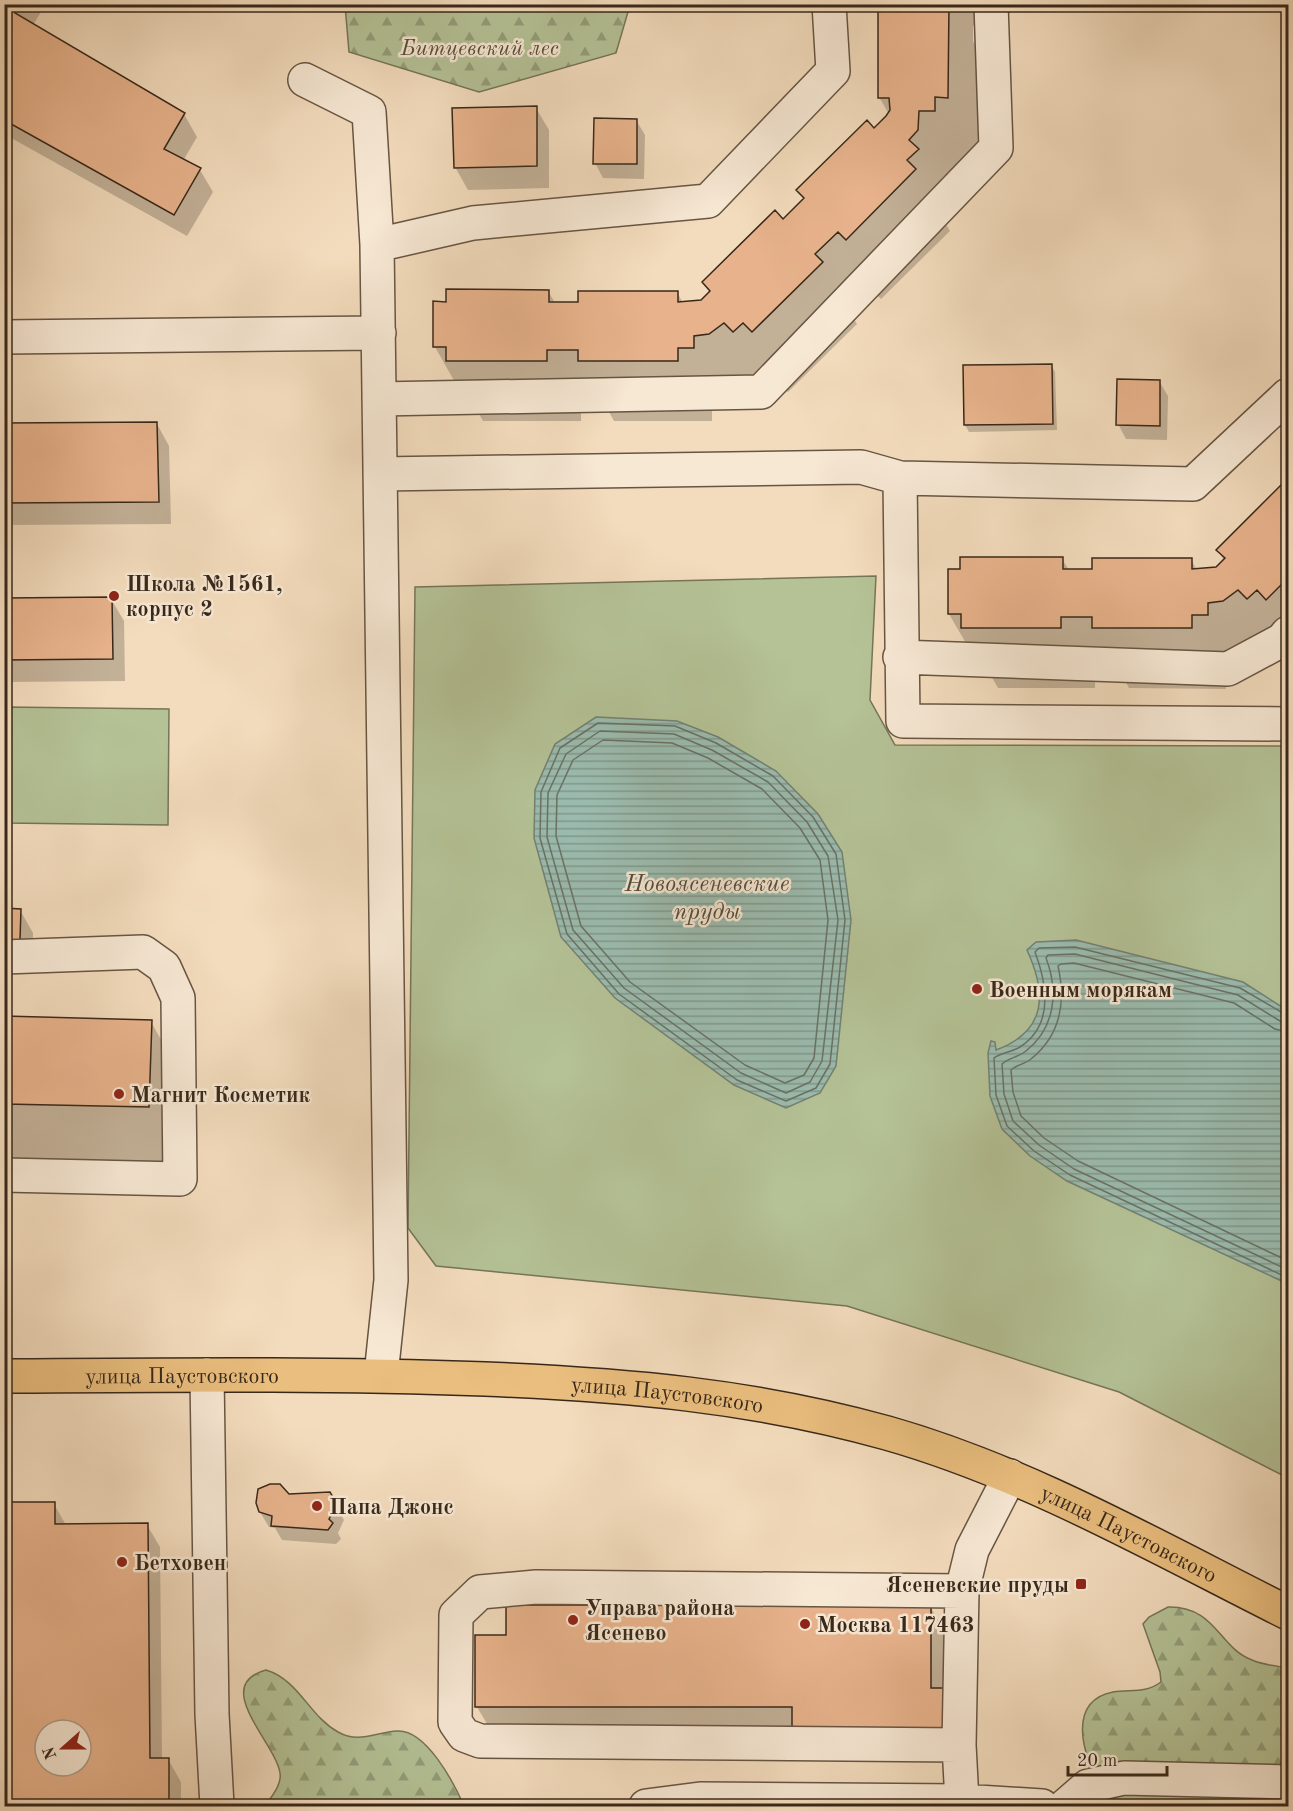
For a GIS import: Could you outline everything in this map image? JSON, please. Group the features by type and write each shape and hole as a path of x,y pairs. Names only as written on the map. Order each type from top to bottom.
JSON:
{"main road":[{"name":"улица Паустовского","path":"4,1376 381,1375 579,1383 705,1394 786,1408 889,1434 1010,1476 1288,1613"}],"lane":[{"path":"377,245 473,223 708,201 833,72 829,4"},
{"path":"379,399 761,392 996,148 991,4"},
{"path":"305,80 369,112 377,245 391,1280 381,1375"},
{"path":"4,337 379,333"},
{"path":"380,474 861,467 900,478 1193,484 1288,395"},
{"path":"900,478 900,657 903,721 1288,724"},
{"path":"900,657 1228,669 1282,640 1288,633"},
{"path":"4,957 142,952 164,967 178,998 180,1179 4,1175"},
{"path":"207,1375 212,1690 217,1806"},
{"path":"962,1804 959,1745 962,1591 972,1550 1010,1476"},
{"path":"959,1745 480,1741 464,1735 456,1722 456,1615 480,1592 536,1587 962,1591"},
{"path":"1065,1806 1088,1786 1124,1778 1288,1782"},
{"path":"646,1806 700,1799 1042,1806"}],"green space":[{"name":"Битцевский лес","path":"345,4 630,5 616,53 479,92 349,52"},
{"path":"876,576 870,700 895,745 1288,746 1288,1478 1119,1392 847,1306 436,1266 408,1228 415,587"},
{"path":"5,707 169,709 168,825 5,823"},
{"path":"1168,1607 1184,1608 1197,1613 1207,1620 1232,1647 1252,1660 1288,1668 1288,1806 1122,1806 1100,1783 1084,1744 1082,1730 1084,1717 1089,1706 1098,1697 1113,1692 1144,1690 1161,1682 1160,1672 1143,1624 1149,1617"},
{"path":"266,1670 287,1682 319,1717 338,1732 360,1737 397,1731 408,1733 418,1739 438,1759 464,1806 265,1806 278,1786 280,1773 276,1761 250,1716 244,1688 250,1678"}],"water":[{"name":"Новоясеневские пруды","path":"596,717 677,721 718,737 776,771 818,814 842,852 851,920 836,1066 820,1093 786,1108 734,1085 615,998 561,937 534,838 535,790 555,744"},
{"path":"1076,940 1243,982 1288,1011 1288,1284 1067,1181 1030,1156 1002,1129 990,1096 988,1053 991,1041 995,1042 996,1050 1025,1033 1033,1022 1038,1009 1038,982 1027,950 1036,942"}],"building":[{"path":"4,4 20,4 15,13 185,113 164,149 201,168 174,215 4,120"},
{"path":"878,4 949,4 948,98 935,97 935,111 919,111 918,130 909,140 919,149 907,160 916,169 846,240 838,232 815,254 823,262 752,332 743,323 733,332 724,323 709,334 694,336 694,348 678,348 678,361 578,361 578,350 547,350 547,361 446,361 446,347 433,347 433,301 446,302 446,289 549,290 549,302 578,302 578,291 678,291 678,302 701,300 710,291 702,282 775,210 783,219 804,198 796,190 867,120 874,128 890,110 889,98 878,98"},
{"path":"537,106 537,166 454,168 452,108"},
{"path":"594,118 637,119 637,164 593,164"},
{"path":"1052,364 1053,424 964,425 963,365"},
{"path":"1117,379 1160,380 1160,426 1116,425"},
{"path":"157,422 159,502 4,503 4,423"},
{"path":"1288,478 1288,578 1266,600 1257,590 1247,599 1238,590 1223,601 1208,603 1208,615 1192,615 1192,628 1092,628 1092,617 1061,617 1061,628 961,628 961,614 948,614 948,569 960,569 960,557 1063,557 1063,569 1092,569 1092,558 1192,558 1192,569 1216,567 1225,558 1216,550"},
{"path":"112,597 113,659 4,660 4,598"},
{"path":"4,908 21,909 20,940 4,940"},
{"path":"4,1016 152,1020 149,1107 4,1104"},
{"path":"270,1484 280,1484 289,1494 330,1492 337,1504 329,1519 333,1523 328,1530 271,1526 272,1516 259,1512 256,1503 258,1489"},
{"path":"4,1502 55,1502 55,1524 148,1523 150,1758 169,1758 169,1806 4,1806"},
{"path":"506,1605 931,1605 931,1688 951,1688 951,1729 792,1729 792,1707 475,1707 475,1635 506,1635"}],"place":[{"name":"Школа №1561, корпус 2","path":"114,596"},
{"name":"Военным морякам","path":"977,989"},
{"name":"Магнит Косметик","path":"119,1094"},
{"name":"Папа Джонс","path":"317,1506"},
{"name":"Бетховен","path":"122,1562"},
{"name":"Ясеневские пруды","path":"1081,1584"},
{"name":"Управа района Ясенево","path":"573,1620"},
{"name":"Москва 117463","path":"805,1624"}]}
